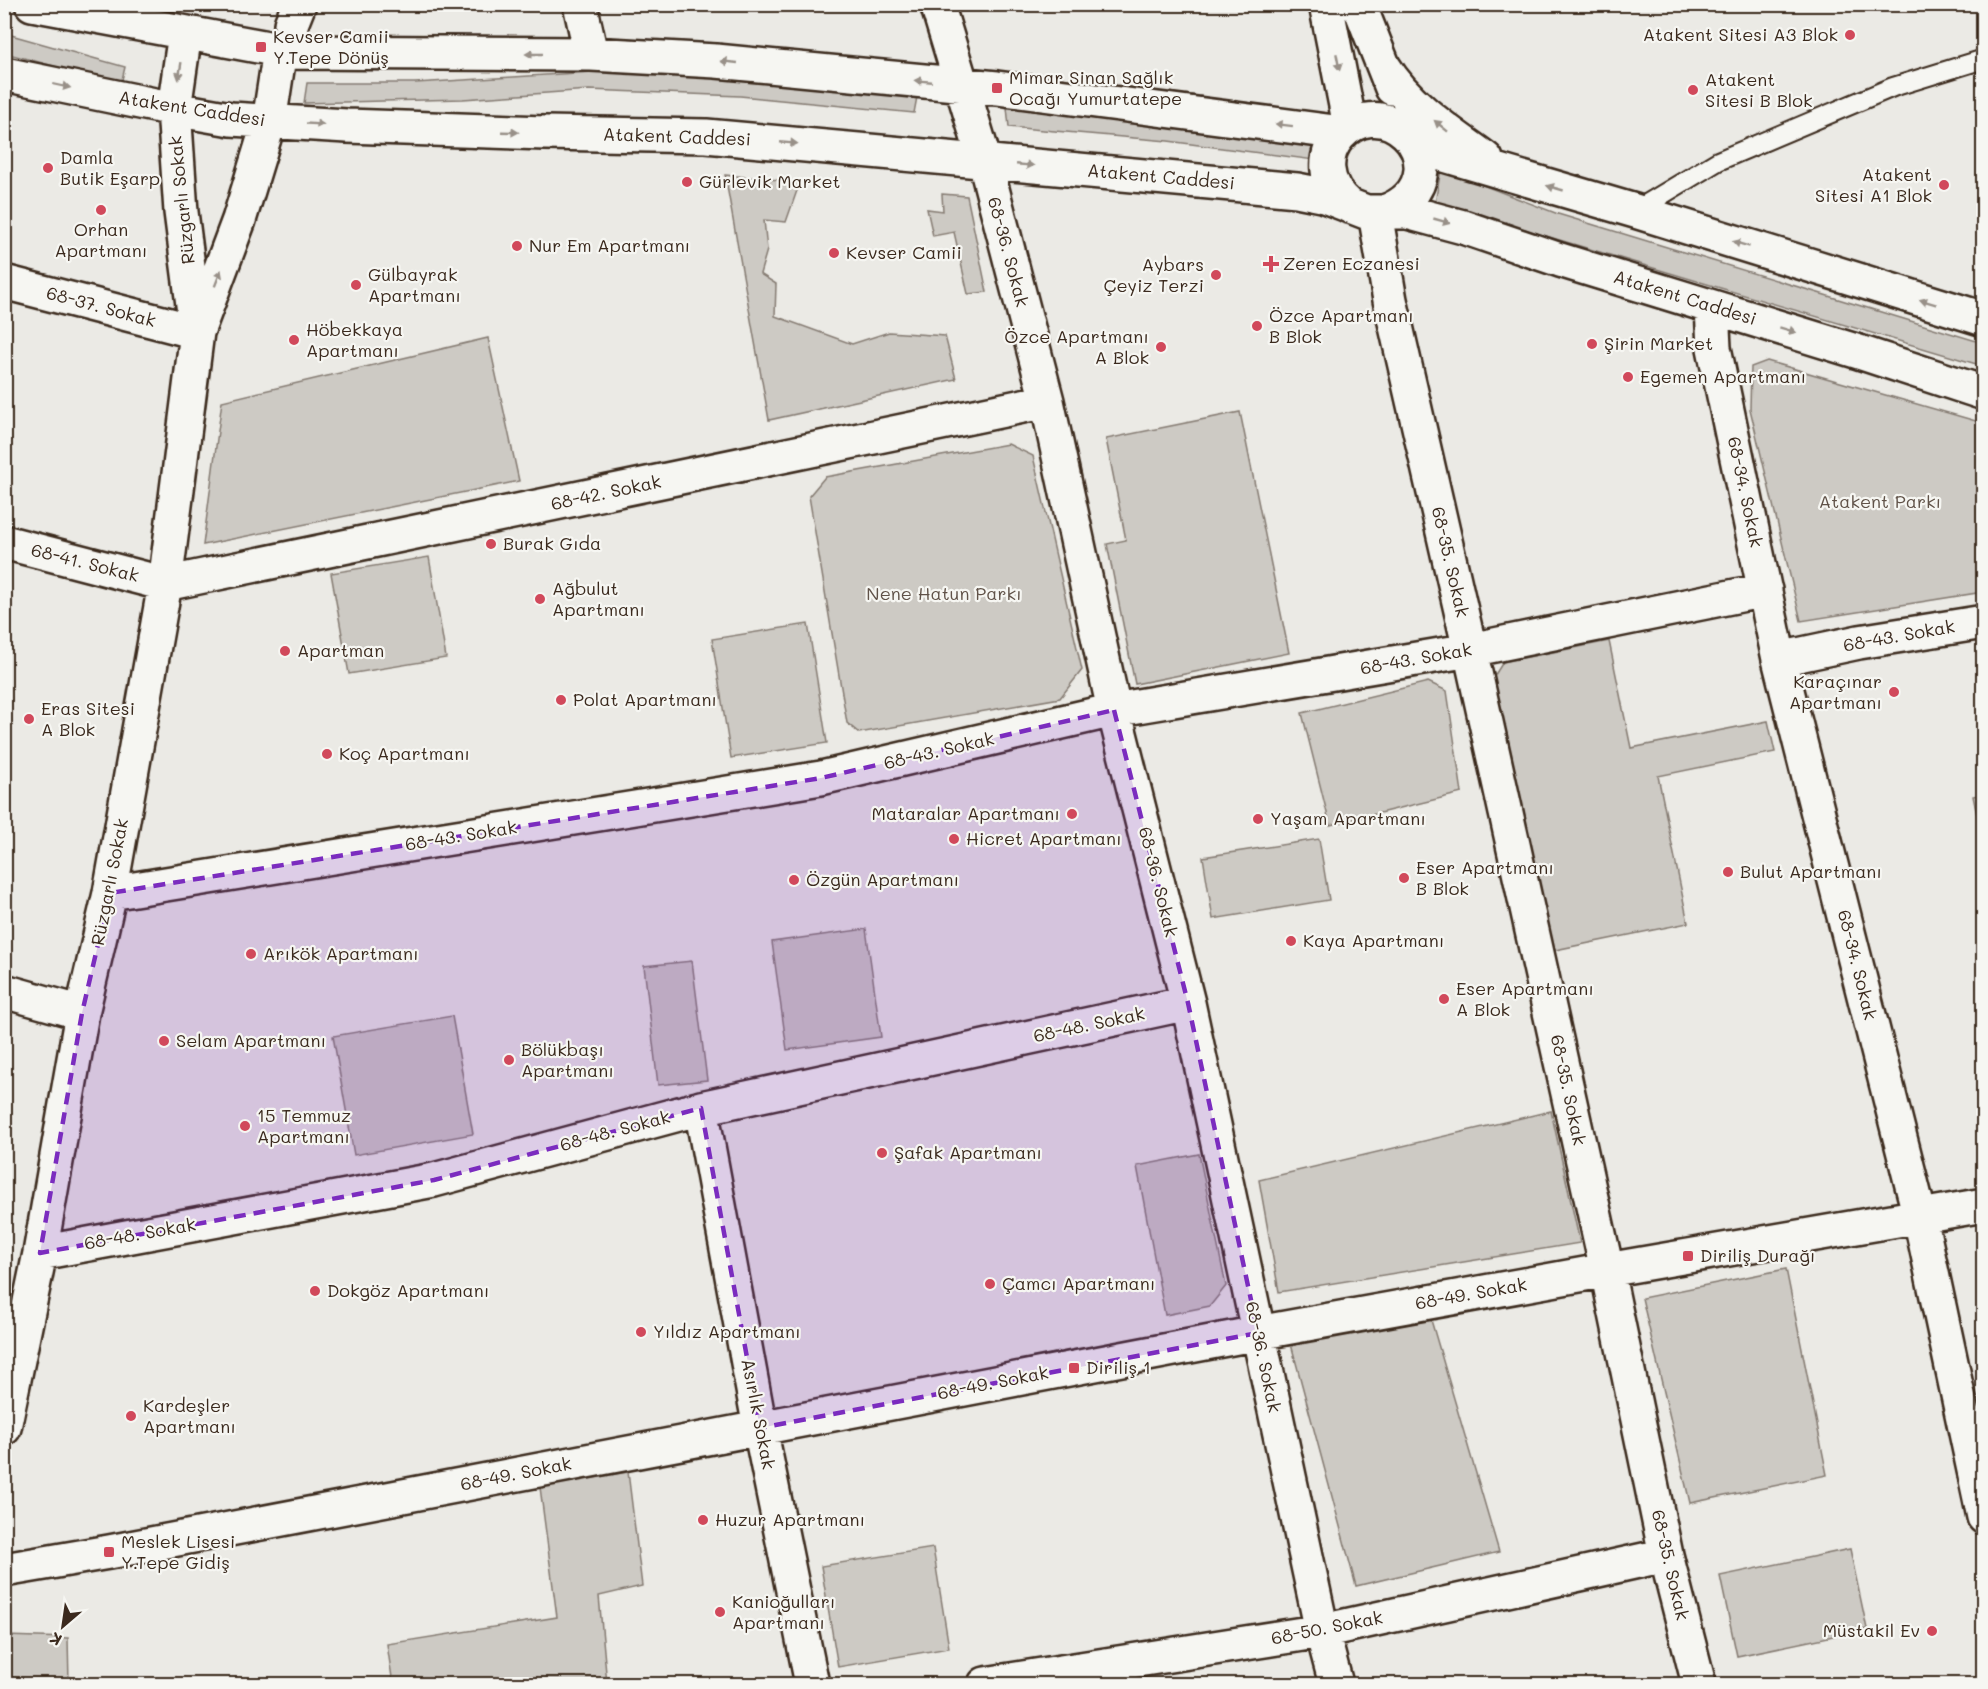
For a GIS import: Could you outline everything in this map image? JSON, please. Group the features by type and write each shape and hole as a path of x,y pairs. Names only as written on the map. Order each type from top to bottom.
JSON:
{"street":[{"path":"32,4 285,51 591,54 716,61 962,84 1346,129 1371,120 1383,121 1394,124 1414,142 1505,173 1983,319"},
{"name":"Rüzgarlı Sokak","path":"4,1428 40,1252 82,1013 110,893 165,584 197,332 239,220 269,122 291,24 299,4"},
{"path":"580,4 591,54"},
{"name":"68-36. Sokak","path":"937,4 985,162 1047,401 1114,710 1188,1003 1322,1631 1336,1684"},
{"path":"1326,4 1346,129"},
{"path":"1346,129 1333,144 1328,157 1331,184 1339,197 1369,210 1403,203 1416,188 1421,167 1414,142 1384,66 1367,7"},
{"name":"Rüzgarlı Sokak","path":"186,33 174,109 181,212 197,332"},
{"path":"1384,66 1395,85 1408,99 1505,173"},
{"name":"Atakent Caddesi","path":"4,74 231,119 545,133 706,136 1257,185 1322,195 1369,210 1407,212 1455,224 1983,393"},
{"name":"68-35. Sokak","path":"1369,210 1470,650 1607,1270 1666,1555 1699,1684"},
{"name":"68-37. Sokak","path":"4,282 197,332"},
{"name":"68-34. Sokak","path":"1712,307 1714,348 1779,659 1920,1217 1983,1517"},
{"name":"68-42. Sokak","path":"165,584 1047,401"},
{"name":"68-41. Sokak","path":"4,542 165,584"},
{"name":"68-43. Sokak","path":"110,893 820,778 1114,710 1470,650 1765,590"},
{"name":"68-43. Sokak","path":"1779,659 1859,642 1983,622"},
{"path":"4,991 82,1013"},
{"name":"68-48. Sokak","path":"40,1252 434,1180 701,1108 1188,1003"},
{"name":"Asırlık Sokak","path":"701,1108 760,1428 812,1684"},
{"name":"68-49. Sokak","path":"4,1570 1258,1334 1607,1270 1983,1205"},
{"name":"68-50. Sokak","path":"985,1684 1322,1631 1666,1555"}],"lane":[{"path":"1635,211 1718,161 1893,87 1983,59"}],"highlighted area":[{"path":"1114,710 1188,1003 1258,1333 760,1428 701,1108 434,1180 40,1253 82,1013 110,893 821,778"}],"green space":[{"path":"4,33 125,67 121,84 5,53"},
{"path":"625,70 917,97 914,113 740,96 589,90 463,99 304,103 307,83 415,83"},
{"path":"1007,107 1321,141 1322,161 1168,141 1009,127"},
{"path":"1441,169 1558,214 1983,343 1983,366 1435,203"},
{"path":"725,175 800,182 786,222 764,220 767,250 760,274 776,284 775,316 852,344 889,332 945,336 956,379 769,420"},
{"path":"942,194 967,196 987,292 968,294 954,232 933,236 927,209 943,211"},
{"path":"488,338 519,481 203,545 222,401"},
{"name":"Atakent Parkı","path":"1767,361 1983,423 1983,592 1801,621 1750,409 1751,367"},
{"path":"1240,412 1289,653 1135,684 1107,544 1126,540 1106,439"},
{"name":"Nene Hatun Parkı","path":"1008,444 1033,456 1082,670 1060,698 859,733 847,723 809,496 825,477"},
{"path":"429,557 446,658 349,674 331,573"},
{"path":"808,624 827,743 731,758 712,639"},
{"path":"1609,641 1631,748 1768,721 1775,752 1658,776 1688,923 1550,951 1493,678 1503,662"},
{"path":"1428,682 1447,691 1462,793 1330,825 1302,713"},
{"path":"1984,794 1983,844 1973,796"},
{"path":"1319,839 1329,900 1213,919 1203,857"},
{"path":"866,929 881,1037 787,1050 772,942"},
{"path":"692,961 707,1080 658,1085 644,966"},
{"path":"452,1016 473,1134 354,1155 333,1036"},
{"path":"1551,1111 1580,1243 1279,1292 1259,1180"},
{"path":"1199,1154 1226,1286 1210,1306 1165,1315 1137,1166"},
{"path":"1786,1269 1827,1475 1690,1503 1642,1298"},
{"path":"1431,1320 1499,1552 1356,1586 1291,1344"},
{"path":"628,1472 642,1586 599,1596 607,1684 393,1684 387,1644 557,1617 540,1487"},
{"path":"933,1548 949,1648 838,1667 821,1566"},
{"path":"1850,1549 1867,1629 1737,1656 1720,1576"},
{"path":"5,1636 68,1638 69,1684 5,1684"}],"place":[{"name":"Atakent Sitesi A3 Blok","path":"1850,35"},
{"name":"Kevser Camii Y.Tepe Dönüş","path":"261,47"},
{"name":"Mimar Sinan Sağlık Ocağı Yumurtatepe","path":"997,88"},
{"name":"Atakent Sitesi B Blok","path":"1693,90"},
{"name":"Damla Butik Eşarp","path":"48,168"},
{"name":"Gürlevik Market","path":"687,182"},
{"name":"Atakent Sitesi A1 Blok","path":"1944,185"},
{"name":"Orhan Apartmanı","path":"101,210"},
{"name":"Nur Em Apartmanı","path":"517,246"},
{"name":"Kevser Camii","path":"834,253"},
{"name":"Zeren Eczanesi","path":"1271,264"},
{"name":"Aybars Çeyiz Terzi","path":"1216,275"},
{"name":"Gülbayrak Apartmanı","path":"356,285"},
{"name":"Özce Apartmanı B Blok","path":"1257,326"},
{"name":"Höbekkaya Apartmanı","path":"294,340"},
{"name":"Şirin Market","path":"1592,344"},
{"name":"Özce Apartmanı A Blok","path":"1161,347"},
{"name":"Egemen Apartmanı","path":"1628,377"},
{"name":"Burak Gıda","path":"491,544"},
{"name":"Ağbulut Apartmanı","path":"540,599"},
{"name":"Apartman","path":"285,651"},
{"name":"Karaçınar Apartmanı","path":"1894,692"},
{"name":"Polat Apartmanı","path":"561,700"},
{"name":"Eras Sitesi A Blok","path":"29,719"},
{"name":"Koç Apartmanı","path":"327,754"},
{"name":"Mataralar Apartmanı","path":"1072,814"},
{"name":"Yaşam Apartmanı","path":"1258,819"},
{"name":"Hicret Apartmanı","path":"954,839"},
{"name":"Bulut Apartmanı","path":"1728,872"},
{"name":"Eser Apartmanı B Blok","path":"1404,878"},
{"name":"Özgün Apartmanı","path":"794,880"},
{"name":"Kaya Apartmanı","path":"1291,941"},
{"name":"Arıkök Apartmanı","path":"251,954"},
{"name":"Eser Apartmanı A Blok","path":"1444,999"},
{"name":"Selam Apartmanı","path":"164,1041"},
{"name":"Bölükbaşı Apartmanı","path":"509,1060"},
{"name":"15 Temmuz Apartmanı","path":"245,1126"},
{"name":"Şafak Apartmanı","path":"882,1153"},
{"name":"Diriliş Durağı","path":"1688,1256"},
{"name":"Çamcı Apartmanı","path":"990,1284"},
{"name":"Dokgöz Apartmanı","path":"315,1291"},
{"name":"Yıldız Apartmanı","path":"641,1332"},
{"name":"Diriliş 1","path":"1074,1368"},
{"name":"Kardeşler Apartmanı","path":"131,1416"},
{"name":"Huzur Apartmanı","path":"703,1520"},
{"name":"Meslek Lisesi Y.Tepe Gidiş","path":"109,1552"},
{"name":"Kanioğulları Apartmanı","path":"720,1612"},
{"name":"Müstakil Ev","path":"1932,1631"}]}
